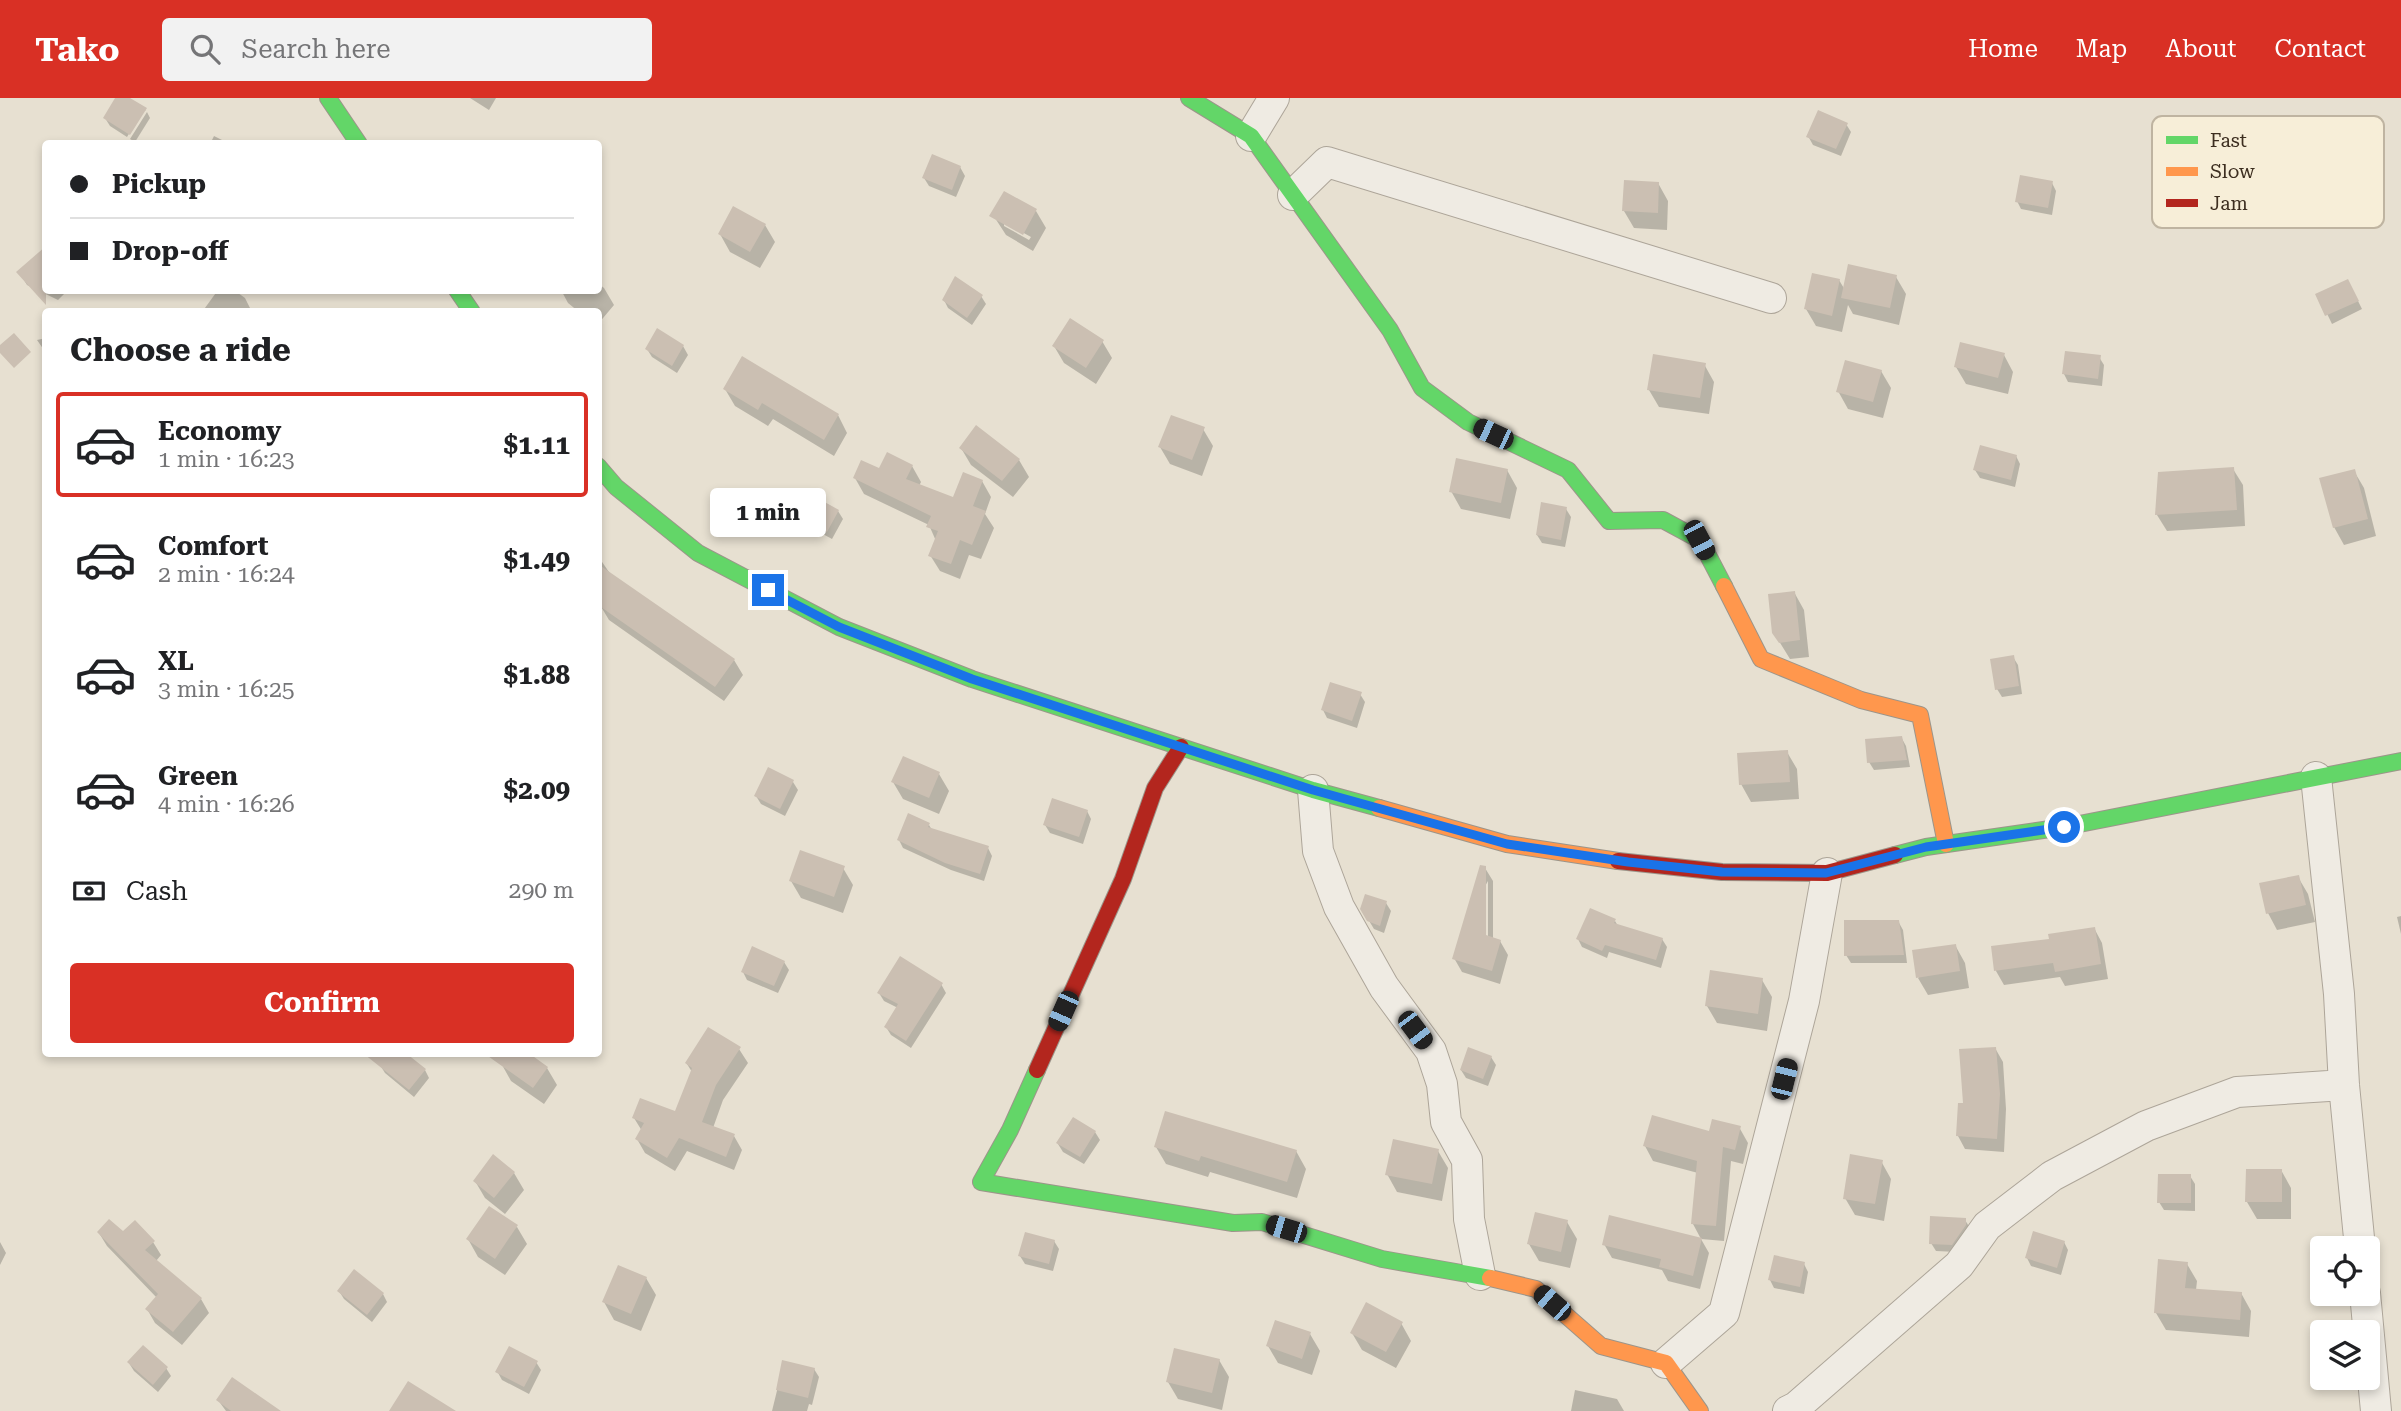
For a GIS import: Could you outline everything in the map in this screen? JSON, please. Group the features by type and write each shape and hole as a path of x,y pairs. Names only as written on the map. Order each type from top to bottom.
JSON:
{"street":[{"path":"328,98 356,140"},
{"path":"1189,98 1251,136 1390,330 1422,388 1468,422 1568,470 1609,521 1663,520 1699,540 1761,659 1861,700 1920,715 1946,844"},
{"path":"1251,136 1274,98"},
{"path":"1293,195 1327,162 1771,298"},
{"path":"602,471 615,487 698,553 839,627 972,679 1313,790 1507,844 1628,862 1722,872 1826,873 1946,844 2064,827 2401,761"},
{"path":"1181,747 1155,788 1123,879 1010,1130 981,1182 1233,1223 1262,1222 1382,1259 1480,1275 1536,1289 1601,1346 1666,1363 1700,1411"},
{"path":"2316,777 2339,994 2344,1085 2359,1236"},
{"path":"1313,790 1318,851 1339,906 1384,987 1431,1051 1442,1084 1446,1122 1467,1160 1469,1219 1480,1275"},
{"path":"1666,1363 1724,1312 1804,1001 1826,873"},
{"path":"1788,1411 1959,1265 1987,1226 2052,1176 2146,1126 2237,1092 2344,1085"},
{"path":"2366,1306 2376,1411"}],"building":[{"path":"115,98 130,98 147,108 130,135 103,118"},
{"path":"1818,110 1848,123 1836,149 1806,137"},
{"path":"932,154 961,166 952,190 922,178"},
{"path":"2020,175 2053,181 2048,208 2015,202"},
{"path":"1624,180 1659,182 1658,213 1622,211"},
{"path":"1004,191 1037,209 1023,235 989,216"},
{"path":"733,206 766,224 750,252 718,234"},
{"path":"42,249 42,294 46,294 46,305 16,272"},
{"path":"1848,264 1897,275 1890,308 1841,298"},
{"path":"1812,273 1840,279 1832,316 1804,309"},
{"path":"955,276 983,295 967,318 942,300"},
{"path":"2348,279 2359,301 2325,316 2315,294"},
{"path":"1070,318 1104,340 1086,368 1052,346"},
{"path":"657,328 684,345 672,366 645,349"},
{"path":"14,333 31,352 14,368 0,353 0,345"},
{"path":"1960,342 2005,353 1998,378 1954,367"},
{"path":"2065,351 2101,355 2098,379 2062,374"},
{"path":"1653,354 1706,363 1700,398 1647,390"},
{"path":"742,356 839,414 824,440 762,403 758,410 723,389"},
{"path":"1845,360 1882,370 1873,402 1836,392"},
{"path":"1171,415 1205,427 1192,460 1158,447"},
{"path":"976,425 1020,459 1002,481 959,448"},
{"path":"1980,445 2017,455 2011,480 1973,470"},
{"path":"887,452 913,465 906,479 953,497 963,472 983,480 973,506 986,511 972,545 960,540 951,564 928,556 938,531 926,527 931,516 853,478 861,460 879,468"},
{"path":"1456,458 1508,469 1501,503 1449,492"},
{"path":"2234,467 2237,510 2155,515 2158,472"},
{"path":"2355,469 2368,519 2333,528 2319,478"},
{"path":"803,490 839,510 827,532 790,512"},
{"path":"1541,502 1567,507 1561,540 1536,535"},
{"path":"602,567 735,659 715,687 602,608"},
{"path":"1795,591 1800,640 1779,643 1772,633 1768,594"},
{"path":"2014,655 2019,686 1995,690 1990,659"},
{"path":"1330,682 1362,692 1352,721 1321,710"},
{"path":"1902,736 1907,760 1867,763 1865,739"},
{"path":"1788,750 1790,782 1739,785 1737,753"},
{"path":"903,756 940,772 929,798 891,782"},
{"path":"768,767 794,780 780,809 754,796"},
{"path":"1052,798 1088,810 1079,837 1043,825"},
{"path":"908,813 930,823 928,827 989,846 980,874 945,863 897,840"},
{"path":"800,850 845,866 834,897 789,881"},
{"path":"1480,865 1486,866 1486,935 1501,940 1492,971 1452,959"},
{"path":"2299,875 2306,905 2266,914 2259,883"},
{"path":"1365,894 1387,901 1380,926 1367,921 1360,909"},
{"path":"1590,908 1616,919 1614,923 1663,938 1656,960 1605,945 1602,951 1576,939"},
{"path":"1844,920 1899,920 1904,955 1844,956"},
{"path":"2095,927 2101,964 2055,972 2053,963 1994,971 1991,946 2049,939 2048,934"},
{"path":"1956,944 1960,971 1916,978 1912,950"},
{"path":"752,946 785,961 774,986 741,972"},
{"path":"900,956 943,983 906,1041 884,1027 898,1004 877,993"},
{"path":"1710,970 1763,978 1758,1014 1705,1006"},
{"path":"708,1027 741,1047 716,1085 702,1122 735,1134 726,1157 679,1138 667,1158 635,1139 644,1123 632,1118 640,1098 675,1111 692,1068 685,1063"},
{"path":"1468,1047 1492,1056 1483,1079 1460,1070"},
{"path":"1996,1047 2000,1094 1997,1139 1956,1136 1958,1103 1963,1103 1959,1049"},
{"path":"368,1057 411,1057 426,1069 409,1090"},
{"path":"489,1057 534,1057 548,1067 533,1088"},
{"path":"1165,1111 1297,1150 1287,1182 1201,1156 1199,1161 1154,1147"},
{"path":"1652,1115 1709,1131 1712,1119 1741,1126 1735,1150 1723,1147 1716,1226 1691,1224 1697,1161 1643,1146"},
{"path":"1073,1117 1096,1131 1080,1157 1056,1143"},
{"path":"1393,1139 1439,1149 1432,1184 1385,1175"},
{"path":"493,1154 515,1172 494,1198 473,1181"},
{"path":"1850,1154 1883,1160 1875,1204 1843,1199"},
{"path":"2246,1169 2282,1169 2282,1202 2245,1202"},
{"path":"2158,1174 2191,1174 2191,1203 2157,1203"},
{"path":"489,1206 518,1225 495,1259 466,1239"},
{"path":"1535,1212 1568,1220 1561,1252 1527,1244"},
{"path":"1609,1215 1702,1238 1693,1276 1659,1267 1661,1259 1602,1245"},
{"path":"1930,1216 1966,1218 1966,1225 1952,1245 1929,1244"},
{"path":"109,1219 123,1231 135,1220 155,1241 145,1250 202,1298 173,1332 145,1309 158,1294 97,1232"},
{"path":"2033,1231 2065,1241 2057,1268 2025,1258"},
{"path":"1025,1232 1055,1240 1049,1264 1018,1256"},
{"path":"1774,1255 1805,1262 1800,1287 1768,1280"},
{"path":"2158,1259 2188,1262 2185,1288 2242,1292 2240,1320 2154,1313"},
{"path":"618,1265 647,1277 631,1314 602,1302"},
{"path":"354,1269 384,1293 367,1315 337,1291"},
{"path":"1366,1302 1403,1322 1386,1352 1350,1333"},
{"path":"1275,1320 1311,1332 1302,1359 1266,1346"},
{"path":"143,1345 168,1367 153,1385 127,1362"},
{"path":"509,1346 538,1361 524,1387 495,1372"},
{"path":"1174,1348 1220,1359 1212,1393 1166,1382"},
{"path":"782,1360 815,1368 808,1398 776,1390"},
{"path":"232,1377 281,1411 231,1411 216,1400"},
{"path":"408,1381 456,1411 389,1411"}],"traffic: fast":[{"path":"328,98 356,140"},
{"path":"1189,98 1251,136 1390,330 1422,388 1468,422 1568,470 1609,521 1663,520 1700,540 1724,586"},
{"path":"460,294 469,308"},
{"path":"602,471 616,487 698,553 839,627 972,679 1313,790 1379,808"},
{"path":"1895,855 1926,847 2064,827 2401,761"},
{"path":"1037,1070 1010,1130 981,1182 1233,1223 1262,1222 1382,1259 1490,1278"}],"traffic: slow":[{"path":"1724,586 1761,659 1861,700 1920,715 1946,844"},
{"path":"1379,808 1507,844 1618,861"},
{"path":"1490,1278 1536,1289 1601,1346 1666,1363 1700,1411"}],"traffic: jam":[{"path":"1037,1070 1123,879 1155,788 1181,747"},
{"path":"1618,861 1722,872 1827,873 1895,855"}],"route":[{"path":"768,590 839,627 972,679 1313,790 1507,844 1628,862 1722,872 1826,873 1926,847 2064,827"}]}
